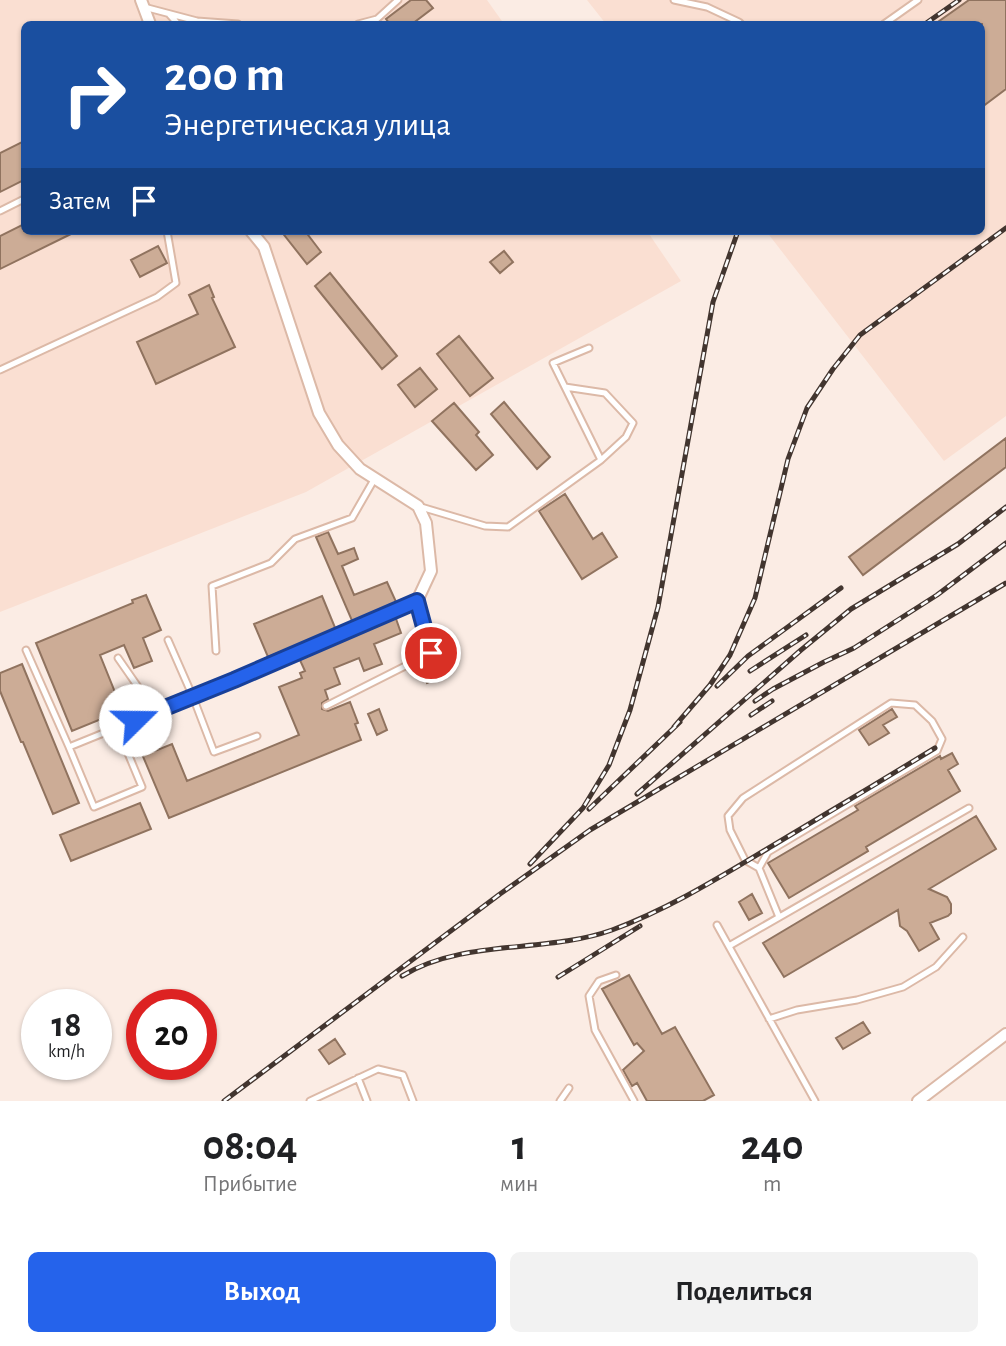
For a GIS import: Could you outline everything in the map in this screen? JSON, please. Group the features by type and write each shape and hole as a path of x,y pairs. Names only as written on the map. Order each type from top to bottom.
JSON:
{"street":[{"path":"142,4 149,21"},
{"path":"254,235 264,247 319,413 338,445 360,469 418,506 426,523 431,571 417,601 431,653"},
{"path":"918,1101 1006,1034"}],"lane":[{"path":"380,21 398,0"},
{"path":"674,0 707,7 737,21"},
{"path":"888,21 918,0"},
{"path":"142,4 169,14 207,21"},
{"path":"169,14 175,21"},
{"path":"0,211 21,200"},
{"path":"0,370 157,297 176,283 168,235"},
{"path":"589,348 553,363 601,460"},
{"path":"418,506 485,526 508,527 601,460 626,437 633,423 605,393 565,387"},
{"path":"216,651 212,586 271,563 295,539 352,519 374,478"},
{"path":"69,747 417,601"},
{"path":"168,640 214,752 257,736"},
{"path":"26,650 94,807 142,787 117,727"},
{"path":"326,706 431,653"},
{"path":"118,658 153,713"},
{"path":"759,868 768,852 937,751 942,740 932,721 915,705 891,703 744,798 728,816 730,830 745,860 759,868 779,917"},
{"path":"729,946 969,808"},
{"path":"717,925 815,1101"},
{"path":"769,1018 797,1010 857,1000 903,987 936,967 963,937"},
{"path":"616,975 599,981 589,996 596,1030 634,1101"},
{"path":"310,1101 377,1069 403,1075 413,1101"},
{"path":"358,1079 367,1101"},
{"path":"560,1101 569,1088"}],"shaded area":[{"path":"0,0 487,0 502,21 21,21 21,235 650,235 681,281 306,492 0,612"},
{"path":"587,0 1006,0 1006,416 944,461 769,235 985,235 985,21 604,21"}],"building":[{"path":"411,0 426,0 433,8 416,21 386,19"},
{"path":"969,0 1006,0 1006,89 985,105 985,21 939,21"},
{"path":"21,142 21,182 0,192 0,153"},
{"path":"21,226 21,235 69,235 0,269 0,236"},
{"path":"284,235 308,235 321,252 307,264"},
{"path":"158,246 167,263 140,277 131,260"},
{"path":"504,251 513,262 500,273 490,262"},
{"path":"330,273 397,356 382,369 315,286"},
{"path":"209,285 214,297 212,298 235,347 156,384 137,342 198,314 189,295"},
{"path":"459,336 493,378 470,396 437,354"},
{"path":"420,368 437,389 415,407 398,385"},
{"path":"504,402 550,457 537,469 491,414"},
{"path":"454,403 479,432 476,435 493,455 476,470 432,421"},
{"path":"1006,438 1006,467 863,575 849,557"},
{"path":"565,494 593,539 602,533 617,557 582,579 539,511"},
{"path":"328,532 338,554 354,548 358,559 342,566 354,595 387,582 397,604 353,623 316,537"},
{"path":"146,595 161,630 143,638 152,661 134,668 124,645 100,655 125,717 109,723 106,717 72,731 36,643 133,603 132,600"},
{"path":"322,596 336,630 268,657 254,624"},
{"path":"395,616 401,633 374,644 382,664 364,671 359,658 334,668 340,684 325,690 328,699 322,703 322,709 328,711 350,702 361,740 169,818 132,736 147,730 155,751 172,744 187,781 299,735 279,687 302,678 300,673 305,671 299,658"},
{"path":"434,660 441,677 427,683 420,666"},
{"path":"22,664 79,803 53,814 0,691 0,673"},
{"path":"379,709 387,730 377,735 368,714"},
{"path":"892,709 897,717 883,725 889,733 869,745 859,730"},
{"path":"952,753 958,764 948,770 960,791 866,847 868,851 789,898 768,863 858,810 855,806 940,756 941,759"},
{"path":"140,803 151,829 71,861 60,835"},
{"path":"976,816 996,849 929,889 947,897 951,904 951,913 948,916 930,923 939,939 919,951 907,931 900,926 898,910 784,977 763,943"},
{"path":"752,894 762,913 749,920 739,902"},
{"path":"629,975 662,1034 675,1027 714,1095 703,1101 647,1101 637,1083 632,1086 623,1070 644,1051 637,1043 634,1045 602,989"},
{"path":"863,1022 870,1033 843,1049 836,1038"},
{"path":"335,1039 345,1054 329,1064 319,1050"}],"railway":[{"path":"929,21 959,0"},
{"path":"674,727 710,685 730,655 755,598 788,459 807,408 860,335 1006,228"},
{"path":"530,864 583,808 609,765 630,710 658,607 713,302 737,235"},
{"path":"637,794 851,609 958,544 1006,507"},
{"path":"755,701 854,648 937,595 1006,543"},
{"path":"224,1101 500,894 590,830 1006,583"},
{"path":"717,686 748,656 841,588"},
{"path":"750,671 806,635"},
{"path":"751,715 772,701"},
{"path":"589,809 680,722"},
{"path":"402,976 426,964 452,956 560,942 612,930 633,922 714,881 935,748"},
{"path":"558,977 640,926"}],"route":[{"path":"135,720 417,601 431,653"}]}
